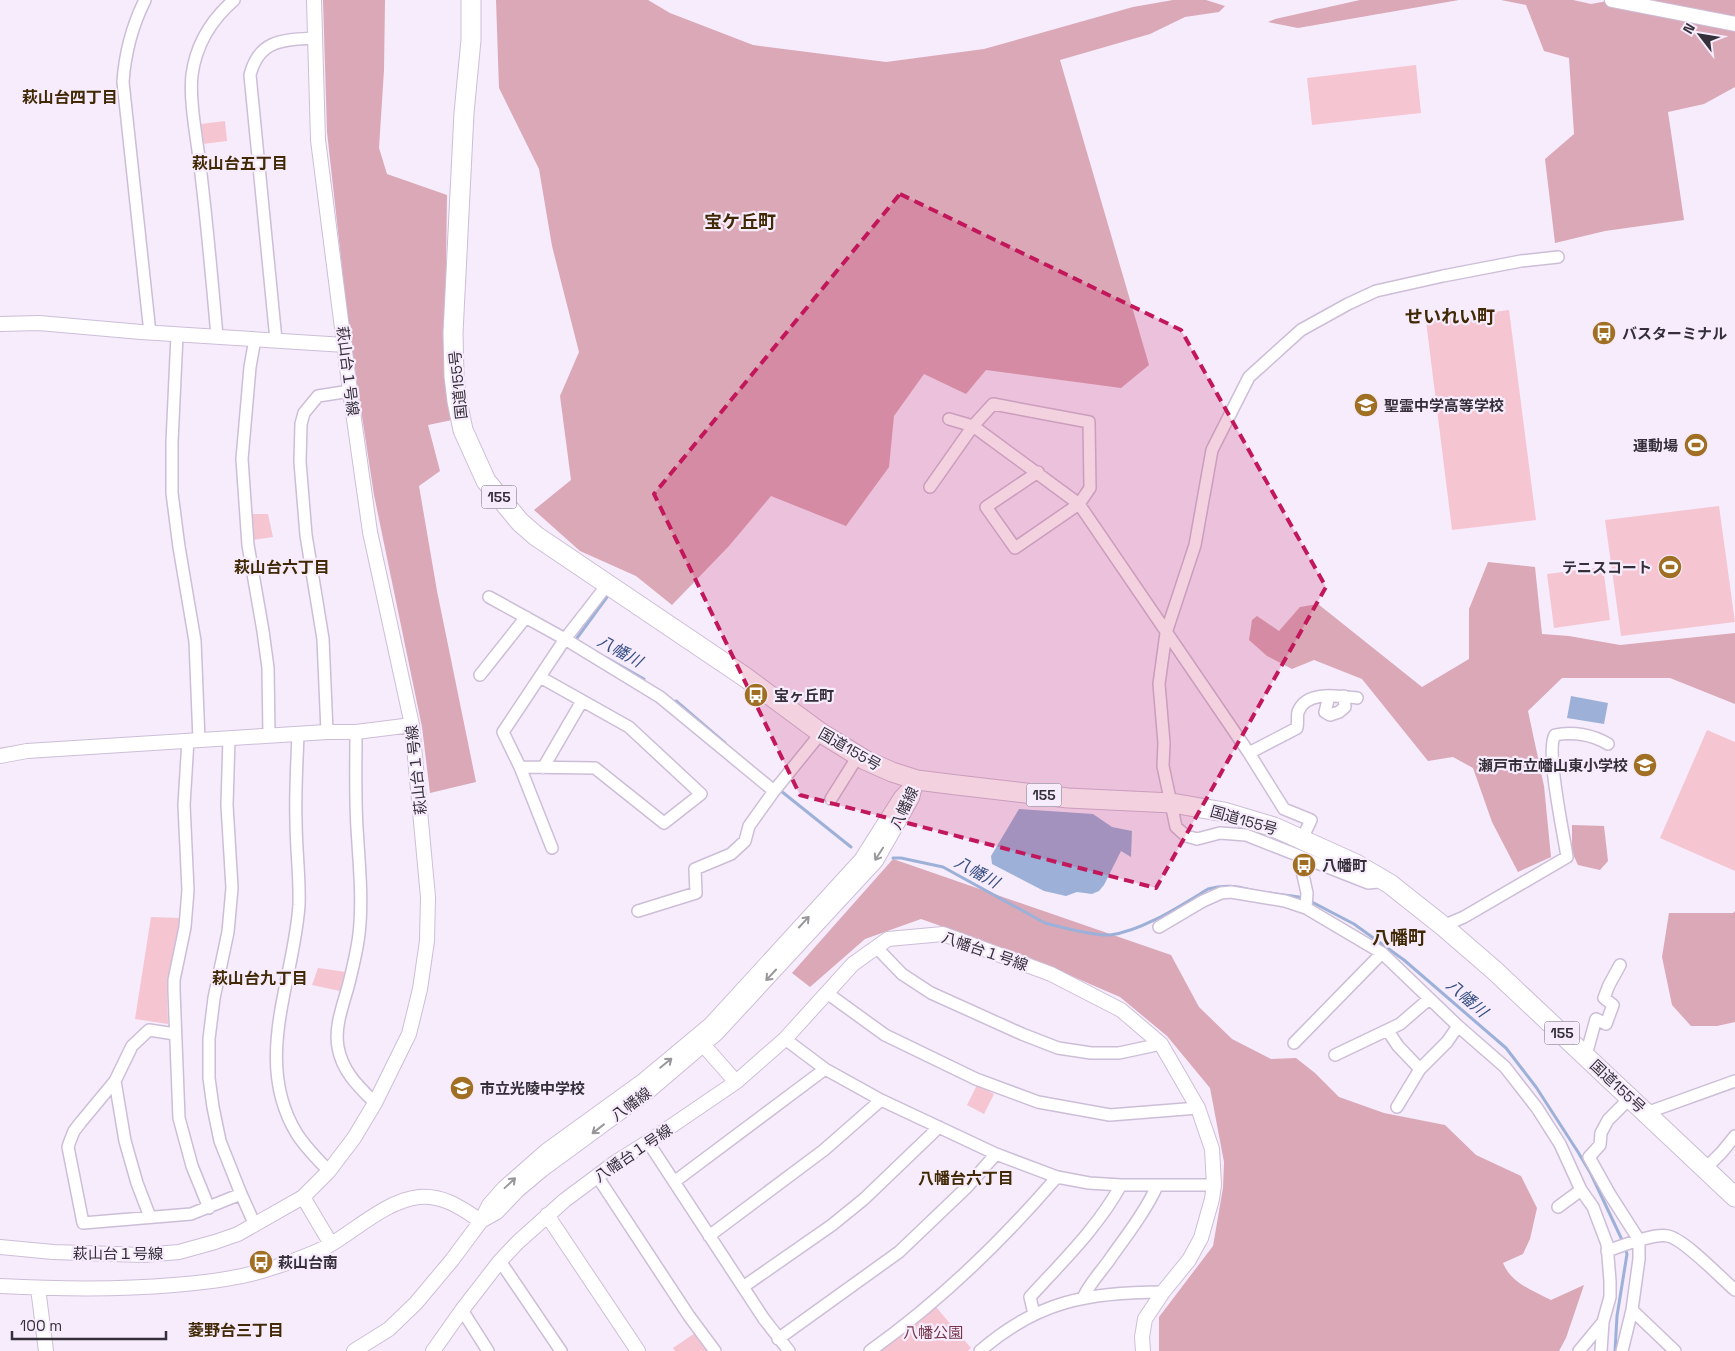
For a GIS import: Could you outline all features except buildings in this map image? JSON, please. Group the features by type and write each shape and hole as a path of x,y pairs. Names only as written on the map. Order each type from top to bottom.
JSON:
{"highway":[{"name":"国道155号","path":"470,0 471,40 464,113 453,333 454,376 463,430 486,481 520,522 536,536 745,677 821,733 858,756 892,772 917,780 1068,798 1172,803 1224,812 1274,827 1300,848 1356,864 1382,879 1443,926 1586,1055 1735,1197"}],"street":[{"path":"145,0 133,28 125,60 123,82 150,333"},
{"path":"217,336 191,86 195,60 202,39 224,8 234,0"},
{"name":"萩山台１号線","path":"0,1247 53,1252 143,1255 179,1252 238,1234 303,1197 329,1171 354,1138 375,1103 409,1034 420,989 427,940 428,898 412,725 370,532 318,140 314,0"},
{"path":"1612,0 1735,24"},
{"path":"276,340 250,75 252,64 261,52 278,41 315,38"},
{"path":"1300,848 1246,835 1220,833 1197,839 1186,836 1176,827 1164,766 1159,684 1166,633 1195,545 1212,450 1249,377 1301,330 1376,291 1521,261 1558,257"},
{"path":"0,324 39,323 150,333 345,345"},
{"path":"178,335 172,442 172,493 195,641 193,740 184,805 188,890 185,927 174,980 175,1034 179,1118 192,1166 209,1208"},
{"path":"255,339 250,367 242,467 248,545 264,631 268,668 269,736"},
{"path":"327,732 323,639 306,535 300,437 304,413 318,396 350,391"},
{"path":"930,487 973,426 993,404 1089,422 1090,488 1079,504 1015,548 986,507 1038,472"},
{"path":"949,419 973,426 1079,504 1284,809 1311,820 1300,848 1307,902"},
{"path":"552,848 520,767 503,732 565,639 607,584"},
{"path":"489,597 565,639 660,697 774,791"},
{"path":"480,675 526,617"},
{"path":"520,767 595,768 664,823 702,794 629,727 540,677"},
{"path":"1328,696 1325,712 1330,715 1339,712 1345,707 1344,696"},
{"path":"1248,753 1297,728 1298,713 1304,703 1313,697 1344,696 1356,698"},
{"path":"543,768 582,701"},
{"path":"0,756 27,751 327,732 356,732 412,725"},
{"path":"356,732 357,826 361,875 359,934 337,1036 344,1068 349,1076 375,1103"},
{"path":"638,910 696,893 695,869 730,854 745,841 749,826 774,791 821,733"},
{"path":"1443,926 1464,917 1567,856 1556,791 1552,748 1552,739 1555,735 1564,733 1596,737 1608,744"},
{"path":"298,734 295,791 299,903 294,950 277,1030 277,1079 284,1107 296,1133 310,1152 329,1171"},
{"path":"229,738 227,805 232,888 228,932 214,998 209,1039 209,1065 212,1099 220,1141 255,1225"},
{"path":"831,799 858,756"},
{"name":"八幡線","path":"363,1349 389,1328 416,1302 452,1260 481,1221 497,1212 518,1190 544,1168 648,1092 700,1041 754,994 876,861 912,798 917,780"},
{"path":"1159,927 1203,901 1231,892 1307,902 1382,953 1458,1026 1505,1067 1537,1108 1560,1144 1576,1172 1581,1190 1593,1207 1607,1244 1612,1249 1610,1297 1603,1322 1601,1351"},
{"name":"八幡台１号線","path":"433,1351 500,1261 547,1215 616,1162 736,1082 785,1039 854,964 876,947 888,939 943,934 1051,974 1121,1010 1161,1044 1198,1108 1212,1149 1214,1185 1212,1199 1201,1238 1189,1260 1163,1292 1146,1320 1142,1337 1143,1351"},
{"path":"876,947 902,974 931,993 1058,1048 1091,1053 1119,1053 1161,1044"},
{"path":"1294,1043 1382,953"},
{"path":"1586,1055 1596,1019 1606,1024 1614,1005 1604,998 1608,985 1620,965"},
{"path":"827,993 885,1035 976,1079 1038,1102 1110,1115 1198,1108"},
{"path":"1335,1054 1400,1024 1429,999"},
{"path":"1397,1107 1420,1069 1447,1042 1458,1026"},
{"path":"175,1034 149,1030 132,1046 115,1082 74,1131 68,1147 83,1223 192,1214 241,1194"},
{"path":"1388,1031 1398,1046 1420,1069"},
{"path":"785,1039 825,1069 882,1100 996,1154 1057,1177 1121,1185 1214,1185"},
{"path":"700,1041 736,1082"},
{"path":"674,1182 825,1069"},
{"path":"1646,1112 1735,1081"},
{"path":"115,1082 125,1141 137,1183 150,1217"},
{"path":"1622,1351 1632,1310 1639,1259 1635,1242 1589,1157 1600,1144 1601,1133 1608,1120 1631,1098"},
{"path":"709,1236 824,1150 882,1100"},
{"path":"743,1287 832,1225 864,1199 939,1127"},
{"path":"1705,1169 1735,1136"},
{"path":"648,1142 778,1339 789,1351"},
{"path":"778,1339 899,1252 966,1188 996,1154"},
{"path":"1576,1172 1592,1163"},
{"path":"597,1176 689,1316 715,1351"},
{"path":"870,1351 934,1302 984,1257 1022,1218 1057,1177"},
{"path":"1034,1314 1030,1297 1080,1242 1121,1185"},
{"path":"1083,1298 1087,1289 1152,1197 1157,1186"},
{"path":"1558,1207 1581,1190"},
{"path":"303,1197 331,1244"},
{"path":"0,1286 141,1288 213,1282 252,1274 278,1266 331,1244 399,1201 419,1197 439,1197 481,1221"},
{"path":"547,1215 638,1351"},
{"path":"1612,1249 1635,1242 1669,1236 1685,1244 1735,1290"},
{"path":"500,1261 561,1351"},
{"path":"38,1288 46,1351"},
{"path":"980,1351 1007,1329 1052,1306 1083,1298 1130,1292 1163,1292"},
{"path":"462,1310 488,1351"},
{"path":"1632,1310 1675,1351"},
{"path":"1579,1351 1603,1322"}],"highlighted area":[{"path":"900,194 1181,330 1326,587 1156,888 800,795 654,494"}],"green space":[{"path":"1416,65 1421,113 1312,125 1307,78"},
{"path":"225,121 227,141 203,144 201,124"},
{"path":"1509,310 1536,520 1452,530 1426,321"},
{"name":"テニスコート","path":"1719,506 1735,622 1621,636 1605,520"},
{"path":"250,514 268,514 273,537 253,540"},
{"path":"1603,567 1610,620 1554,628 1547,574"},
{"path":"1707,730 1735,742 1735,871 1660,838"},
{"path":"151,917 180,918 167,985 168,1024 135,1019"},
{"path":"318,968 346,972 340,991 312,985"},
{"path":"977,1085 994,1094 984,1114 967,1105"},
{"name":"八幡公園","path":"936,1307 971,1348 968,1351 879,1351"},
{"path":"695,1333 708,1351 675,1351 673,1348"}],"shaded area":[{"path":"323,0 385,0 384,70 379,148 387,174 447,195 445,338 452,420 428,425 440,471 419,486 437,591 476,782 430,793 422,727 374,495 349,331 327,132"},
{"path":"496,0 648,0 670,13 753,45 886,62 984,49 1133,7 1173,0 1206,0 1225,6 1219,12 1185,17 1150,34 1060,60 1149,365 1121,388 986,370 966,394 924,374 894,416 889,467 846,526 771,496 729,546 672,605 636,576 580,551 534,510 571,480 560,396 579,352 552,246 539,169 499,88"},
{"path":"1360,0 1459,0 1298,28 1268,22"},
{"path":"1501,0 1573,0 1591,4 1613,0 1735,0 1735,87 1704,104 1668,112 1684,220 1605,231 1555,243 1545,159 1574,134 1569,58 1544,51 1526,5"},
{"path":"1488,562 1535,567 1542,634 1569,636 1620,645 1735,633 1735,704 1670,678 1562,678 1528,711 1544,786 1551,857 1518,872 1492,822 1473,768 1453,757 1428,761 1362,679 1314,660 1292,669 1267,656 1249,640 1252,620 1257,616 1279,631 1300,607 1318,604 1422,687 1469,659 1469,609"},
{"path":"1572,825 1604,826 1608,861 1600,870 1578,865 1572,852"},
{"path":"893,859 1171,955 1199,1007 1232,1039 1271,1059 1296,1058 1315,1073 1339,1097 1384,1113 1445,1125 1476,1155 1521,1176 1537,1208 1530,1239 1523,1254 1503,1263 1507,1270 1523,1286 1551,1300 1584,1285 1566,1338 1559,1351 1159,1351 1159,1317 1213,1246 1223,1188 1224,1162 1210,1088 1167,1036 1120,997 1023,955 921,919 865,939 810,987 792,973"},
{"path":"1735,911 1735,1022 1717,1026 1691,1026 1672,1005 1662,957 1669,913 1733,913"}],"water":[{"path":"1571,696 1608,703 1604,724 1567,718"},
{"path":"1019,809 1093,814 1112,827 1132,831 1131,857 1121,851 1104,885 1099,891 1092,894 1077,892 1066,896 1044,891 992,864 991,856"}],"waterway":[{"name":"八幡川","path":"580,643 577,642 577,638 607,597"},
{"name":"八幡川","path":"607,658 644,679"},
{"name":"八幡川","path":"676,701 725,743"},
{"name":"八幡川","path":"781,791 851,847"},
{"path":"893,858 943,867 1045,923 1104,935 1135,929 1215,887 1235,887 1304,898"},
{"name":"八幡川","path":"1310,901 1354,924 1404,960 1506,1048 1536,1087 1578,1152 1591,1174 1623,1242"},
{"name":"八幡川","path":"1615,1351 1617,1316 1627,1254 1625,1248"}],"place":[{"name":"バスターミナル","path":"1604,333"},
{"name":"聖霊中学高等学校","path":"1366,405"},
{"name":"運動場","path":"1696,445"},
{"name":"テニスコート","path":"1670,567"},
{"name":"宝ヶ丘町","path":"756,695"},
{"name":"瀬戸市立幡山東小学校","path":"1645,765"},
{"name":"八幡町","path":"1304,865"},
{"name":"市立光陵中学校","path":"462,1088"},
{"name":"萩山台南","path":"261,1262"}],"district":[{"name":"萩山台四丁目","path":"70,97"},
{"name":"萩山台五丁目","path":"240,163"},
{"name":"宝ケ丘町","path":"740,221"},
{"name":"せいれい町","path":"1450,316"},
{"name":"萩山台六丁目","path":"282,567"},
{"name":"八幡町","path":"1399,937"},
{"name":"萩山台九丁目","path":"260,978"},
{"name":"八幡台六丁目","path":"966,1178"},
{"name":"菱野台三丁目","path":"236,1330"}]}
